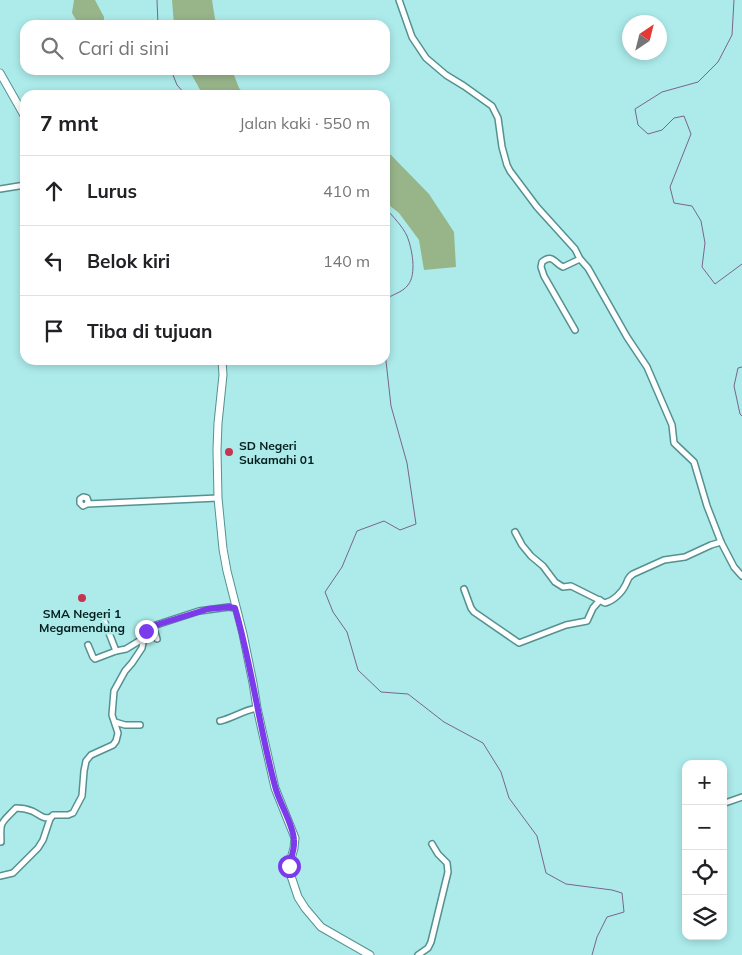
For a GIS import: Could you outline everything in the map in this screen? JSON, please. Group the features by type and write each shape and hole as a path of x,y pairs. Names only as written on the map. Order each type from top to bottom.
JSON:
{"street":[{"path":"400,0 412,37 426,58 446,75 488,103 495,111 498,118 502,148 510,171 537,207 575,249 647,367 672,425 674,443 693,460 706,506 721,542 734,567 742,576"},
{"path":"0,73 20,108"},
{"path":"0,189 20,187"},
{"path":"575,330 544,276 541,266 542,262 548,259 553,259 562,267 580,259"},
{"path":"222,365 217,450 218,498 224,556 235,608 243,634 275,788 294,838 294,848 289,866 293,884 305,908 321,927 370,955"},
{"path":"87,504 218,498"},
{"path":"516,532 522,545 543,566 555,582 563,587 571,586 584,594 606,603 624,588 633,574 664,560 684,556 721,542"},
{"path":"464,589 474,612 519,643 566,624 587,621 600,600"},
{"path":"0,876 14,873 38,848 51,818 55,814 71,815 75,811 82,796 86,762 92,755 113,745 116,741 118,733 112,715 114,691 125,671 142,649 148,630 153,626 199,611 235,608"},
{"path":"104,620 116,651"},
{"path":"153,626 158,639"},
{"path":"88,645 92,657 95,659 126,649 144,638"},
{"path":"220,721 257,708"},
{"path":"115,722 125,725 140,725"},
{"path":"727,802 742,796"},
{"path":"1,842 3,820 16,808 25,809 46,818 51,818"},
{"path":"418,955 428,948 431,942 448,872 447,862 438,854 432,844"}],"green space":[{"path":"74,0 95,0 104,20 76,20 72,13"},
{"path":"172,0 212,0 215,20 174,20"},
{"path":"192,75 234,75 241,90 200,90"},
{"path":"390,154 429,194 454,232 456,267 424,270 419,240 399,213 390,206"}],"waterway":[{"path":"157,0 158,20"},
{"path":"734,0 732,35 718,62 698,82 662,92 635,109 638,125 648,134 662,130 674,118 684,116 691,134 670,187 674,203 692,206 701,221 705,243 702,267 715,284 742,264"},
{"path":"173,75 182,90"},
{"path":"390,214 407,236 411,247 413,268 408,285 390,297"},
{"path":"386,365 391,406 407,463 416,524 400,530 384,521 357,531 342,567 325,592 333,612 347,632 358,670 381,692 408,694 444,722 483,743 501,772 509,798 537,836 546,873 566,884 622,893 624,912 607,917 597,937 592,955"},
{"path":"742,367 738,368 734,386 742,416"}],"place":[{"name":"SD Negeri Sukamahi 01","path":"229,452"},
{"name":"SMA Negeri 1 Megamendung","path":"82,598"}],"route":[{"path":"146,631 150,627 199,611 212,608 235,608 243,634 275,788 294,838 294,848 289,866"}]}
